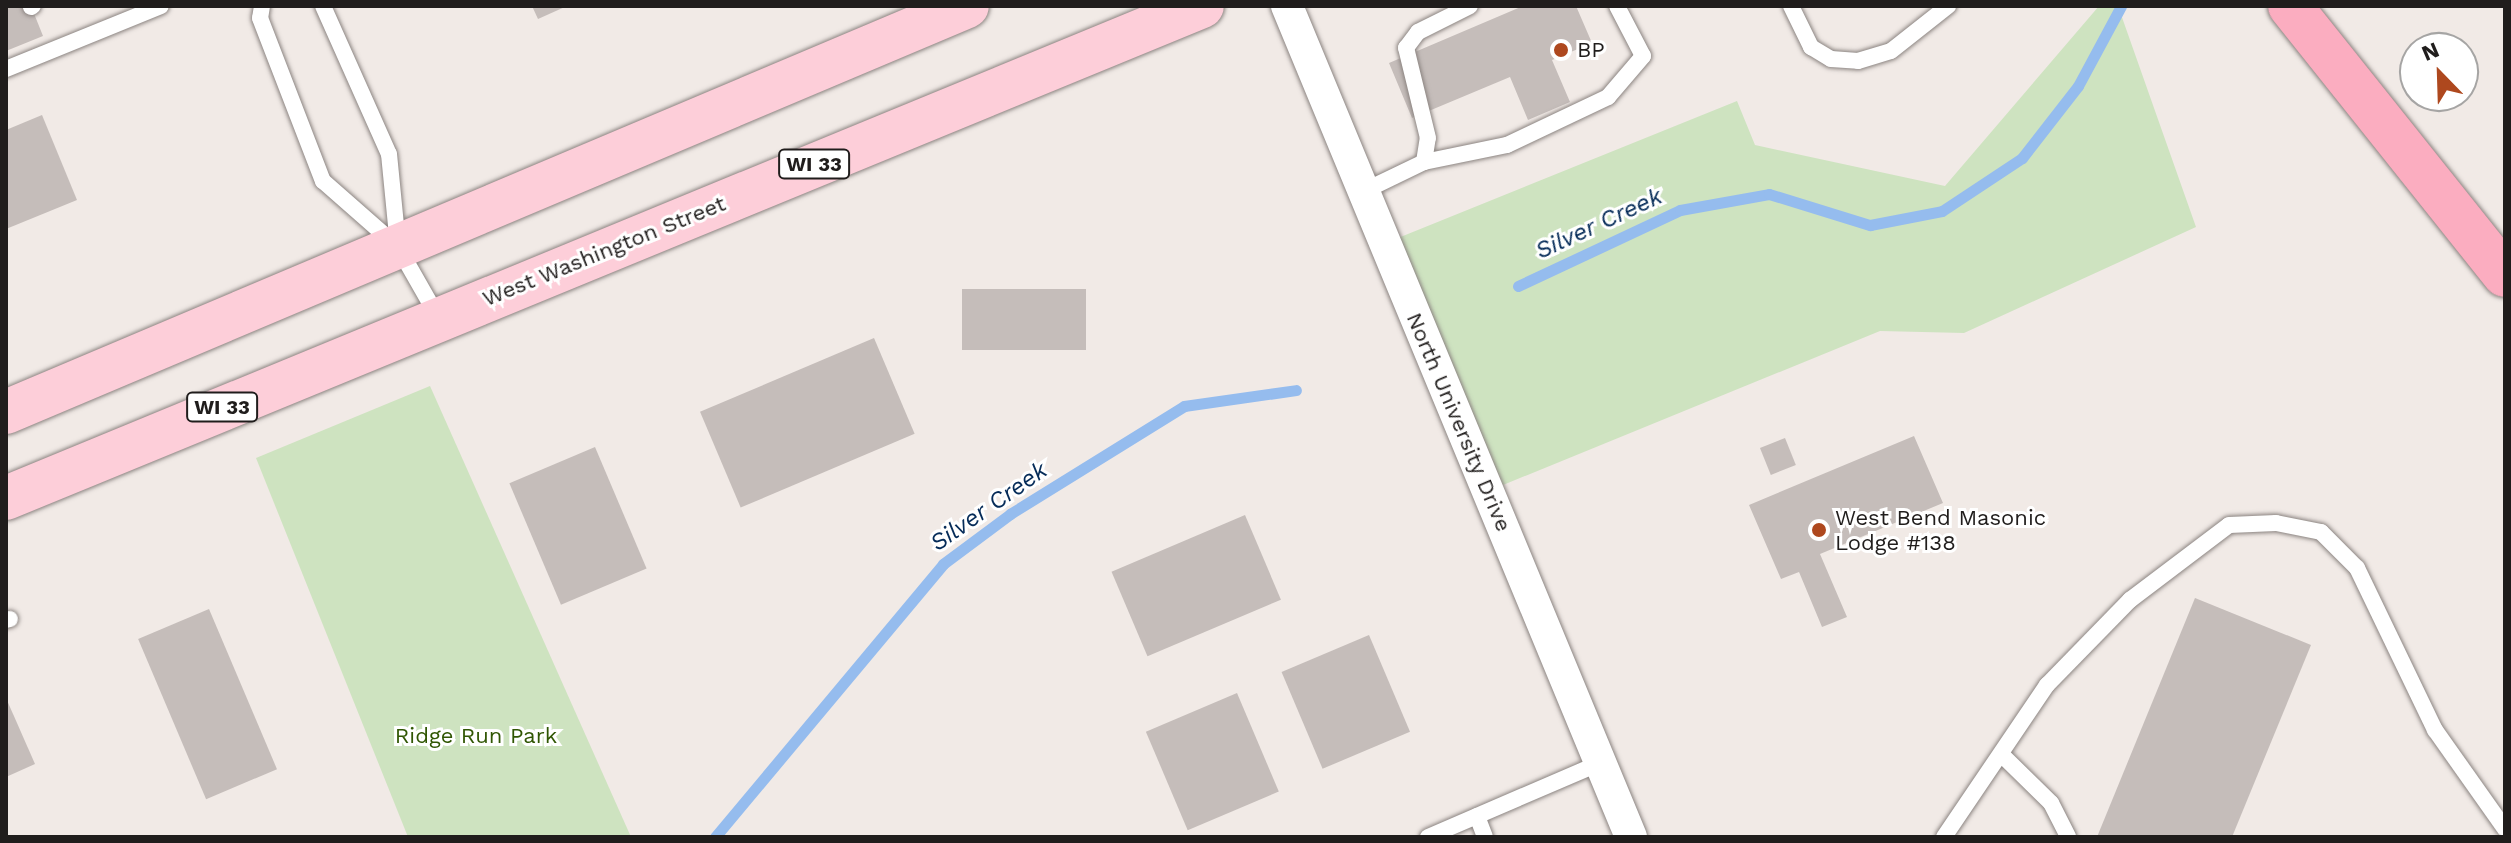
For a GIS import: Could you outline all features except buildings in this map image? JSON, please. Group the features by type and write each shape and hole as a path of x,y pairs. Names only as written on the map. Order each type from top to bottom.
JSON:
{"highway":[{"path":"2290,6 2505,275"}],"main road":[{"path":"6,412 967,6"},
{"name":"West Washington Street","path":"6,498 1202,6"}],"street":[{"name":"North University Drive","path":"1287,6 1631,837"}],"lane":[{"path":"6,69 161,6"},
{"path":"262,6 260,18 323,181 398,247 438,319"},
{"path":"323,6 389,154 398,247"},
{"path":"1424,162 1428,138 1406,48 1418,32 1470,6"},
{"path":"1364,191 1424,162 1507,145 1556,127 1608,97 1643,56 1617,6"},
{"path":"1791,6 1811,47 1831,59 1858,61 1891,51 1948,6"},
{"path":"1944,837 2047,685 2130,600 2229,525 2276,523 2321,532 2357,568 2435,730 2505,829"},
{"path":"2001,754 2051,803 2068,837"},
{"path":"1428,837 1600,763"},
{"path":"1477,816 1485,837"}],"green space":[{"path":"2099,6 2118,6 2196,227 1964,333 1880,331 1503,485 1398,238 1737,101 1755,145 1945,186"},
{"name":"Ridge Run Park","path":"430,386 631,837 408,837 256,458"}],"waterway":[{"name":"Silver Creek","path":"1518,286 1680,210 1769,194 1870,225 1942,211 2022,158 2078,86 2121,6"},
{"name":"Silver Creek","path":"715,837 943,564 1010,514 1184,406 1296,390"}],"place":[{"name":"BP","path":"1561,50"},
{"name":"West Bend Masonic Lodge #138","path":"1819,530"}]}
